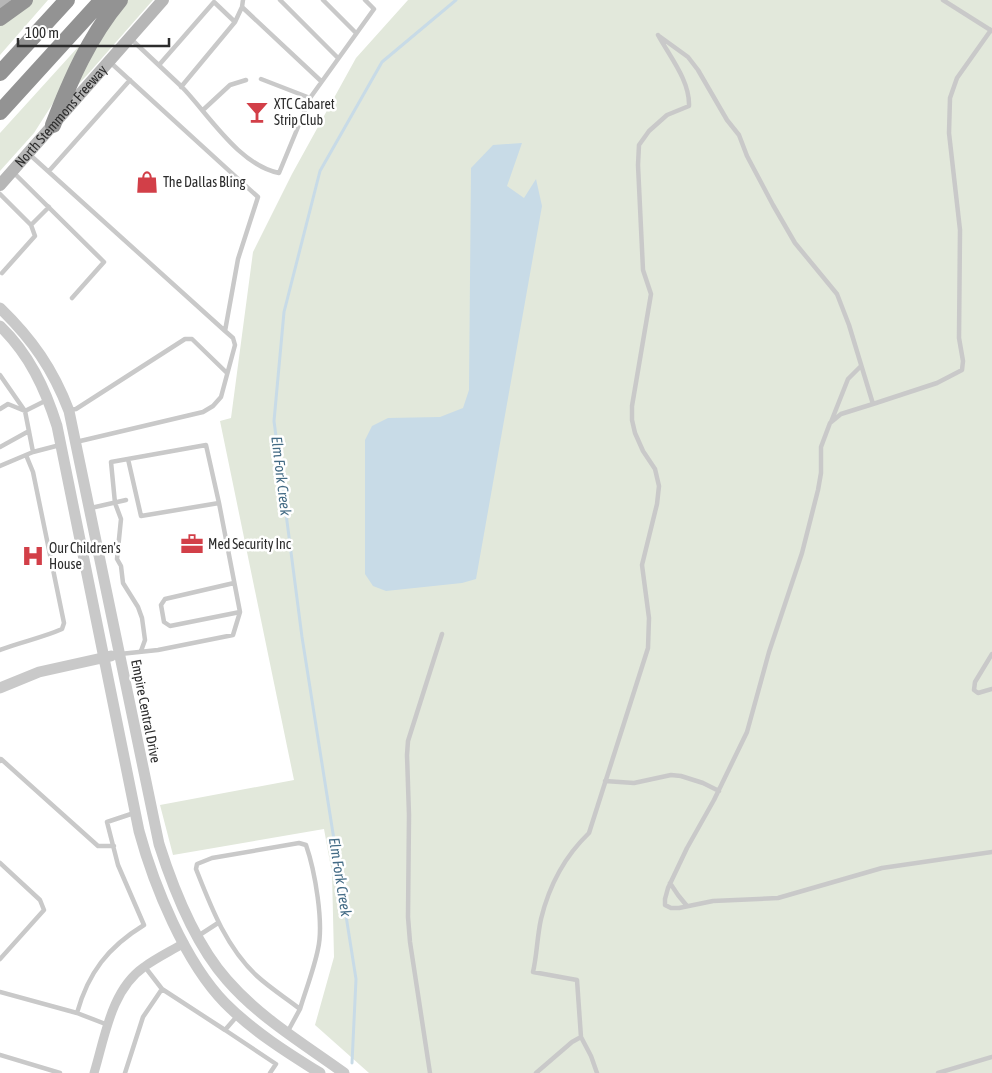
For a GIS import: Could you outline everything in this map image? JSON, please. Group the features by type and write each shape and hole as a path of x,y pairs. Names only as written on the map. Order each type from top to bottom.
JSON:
{"highway":[{"path":"0,18 25,0"},
{"path":"0,73 67,0"},
{"path":"0,112 102,0"},
{"path":"53,125 71,80 91,42 109,13 120,0"}],"main road":[{"path":"0,5 5,0"},
{"name":"North Stemmons Freeway","path":"0,185 163,0"}],"street":[{"name":"Empire Central Drive","path":"0,308 23,331 43,357 59,386 69,411 159,844 197,936 227,981 261,1013 344,1073"},
{"path":"0,326 19,346 30,362 49,400 61,445 135,813 147,861 184,943 196,965 214,990 238,1015 267,1039 320,1073"},
{"path":"61,445 76,442"},
{"path":"0,688 39,672 120,654"},
{"path":"94,1073 119,995 130,979 144,966 197,936"}],"lane":[{"path":"181,87 235,22 243,0"},
{"path":"280,0 338,58"},
{"path":"323,0 356,33"},
{"path":"130,38 203,110 232,146 268,171 279,173 310,98 374,9 365,0"},
{"path":"830,423 841,414 936,383 962,370 963,361 958,338 960,230 957,191 950,153 950,98 957,78 991,30 943,0"},
{"path":"159,65 214,2 235,22"},
{"path":"242,7 321,81"},
{"path":"597,1073 592,1056 580,1037 577,980 533,972 541,919 551,890 570,853 589,833 648,648 649,618 642,566 657,504 659,486 655,469 643,451 635,433 632,420 632,406 651,294 643,270 638,165 639,145 649,131 668,115 689,106 689,96 684,82 658,35 688,57 698,70 727,120 739,135 746,156 795,243 837,294 849,324 873,404"},
{"path":"109,61 258,197 238,259 225,331"},
{"path":"261,79 310,98"},
{"path":"49,171 130,80"},
{"path":"203,110 230,85 246,80"},
{"path":"28,153 233,338 235,345 221,396 214,406 203,412 76,442"},
{"path":"12,171 104,262 72,298"},
{"path":"0,194 30,225 34,236 0,272"},
{"path":"30,225 48,207"},
{"path":"69,411 76,409 184,338 192,339 227,373"},
{"path":"861,366 848,379 821,447 818,490 800,561 769,652 747,732 719,791 670,883 665,905 671,908 713,901 778,898 882,868 992,852"},
{"path":"0,376 25,410 33,452"},
{"path":"0,409 8,404 25,410 49,400"},
{"path":"0,447 29,431"},
{"path":"0,466 33,452 61,445"},
{"path":"120,654 158,650 233,635 240,612 206,445 111,462 115,502 120,519 117,559 121,566 123,582 138,607 142,618 145,640 141,651"},
{"path":"0,650 62,629 64,623 34,472 26,455"},
{"path":"128,459 141,516 219,503"},
{"path":"90,508 126,500"},
{"path":"234,583 165,599 161,605 164,622 170,626 240,612"},
{"path":"430,1073 410,942 408,917 409,815 406,755 408,742 442,634"},
{"path":"992,654 975,682 974,690 978,693 992,689"},
{"path":"0,761 1,759 98,846 114,846"},
{"path":"605,781 634,783 671,775 696,781 719,791"},
{"path":"77,1013 82,994 107,953 125,937 144,925 118,865 107,822 135,813"},
{"path":"287,1032 300,1008 319,948 321,924 310,856 306,845 298,843 212,858 196,864 196,869 218,922 236,951 257,975 300,1008"},
{"path":"0,863 40,900 44,910 0,959"},
{"path":"670,883 687,906"},
{"path":"197,936 218,922"},
{"path":"144,966 162,989 276,1064 270,1073"},
{"path":"125,1073 143,1017 162,989"},
{"path":"0,992 77,1013 108,1025"},
{"path":"226,1030 238,1015"},
{"path":"536,1073 580,1037"},
{"path":"0,1055 60,1073"},
{"path":"938,1073 992,1057"}],"shaded area":[{"path":"32,0 48,0 0,55 0,25"},
{"path":"125,0 153,0 72,91 86,58"},
{"path":"408,0 992,0 992,1073 369,1073 315,1025 334,957 332,873 324,829 173,855 160,805 294,780 220,421 231,418 253,252 292,174 356,58"},
{"path":"89,35 55,100 34,133 0,171 0,133"}],"water":[{"path":"522,143 507,186 524,198 536,179 542,206 476,579 462,583 386,591 373,586 365,574 365,440 372,426 388,418 440,417 463,408 469,390 471,168 493,145"}],"waterway":[{"name":"Elm Fork Creek","path":"352,1063 356,979 302,637 274,421 284,312 320,171 382,62 456,0"}],"place":[{"name":"XTC Cabaret Strip Club","path":"257,112"},
{"name":"The Dallas Bling","path":"147,182"},
{"name":"Med Security Inc","path":"192,544"},
{"name":"Our Children's House","path":"33,556"}]}
